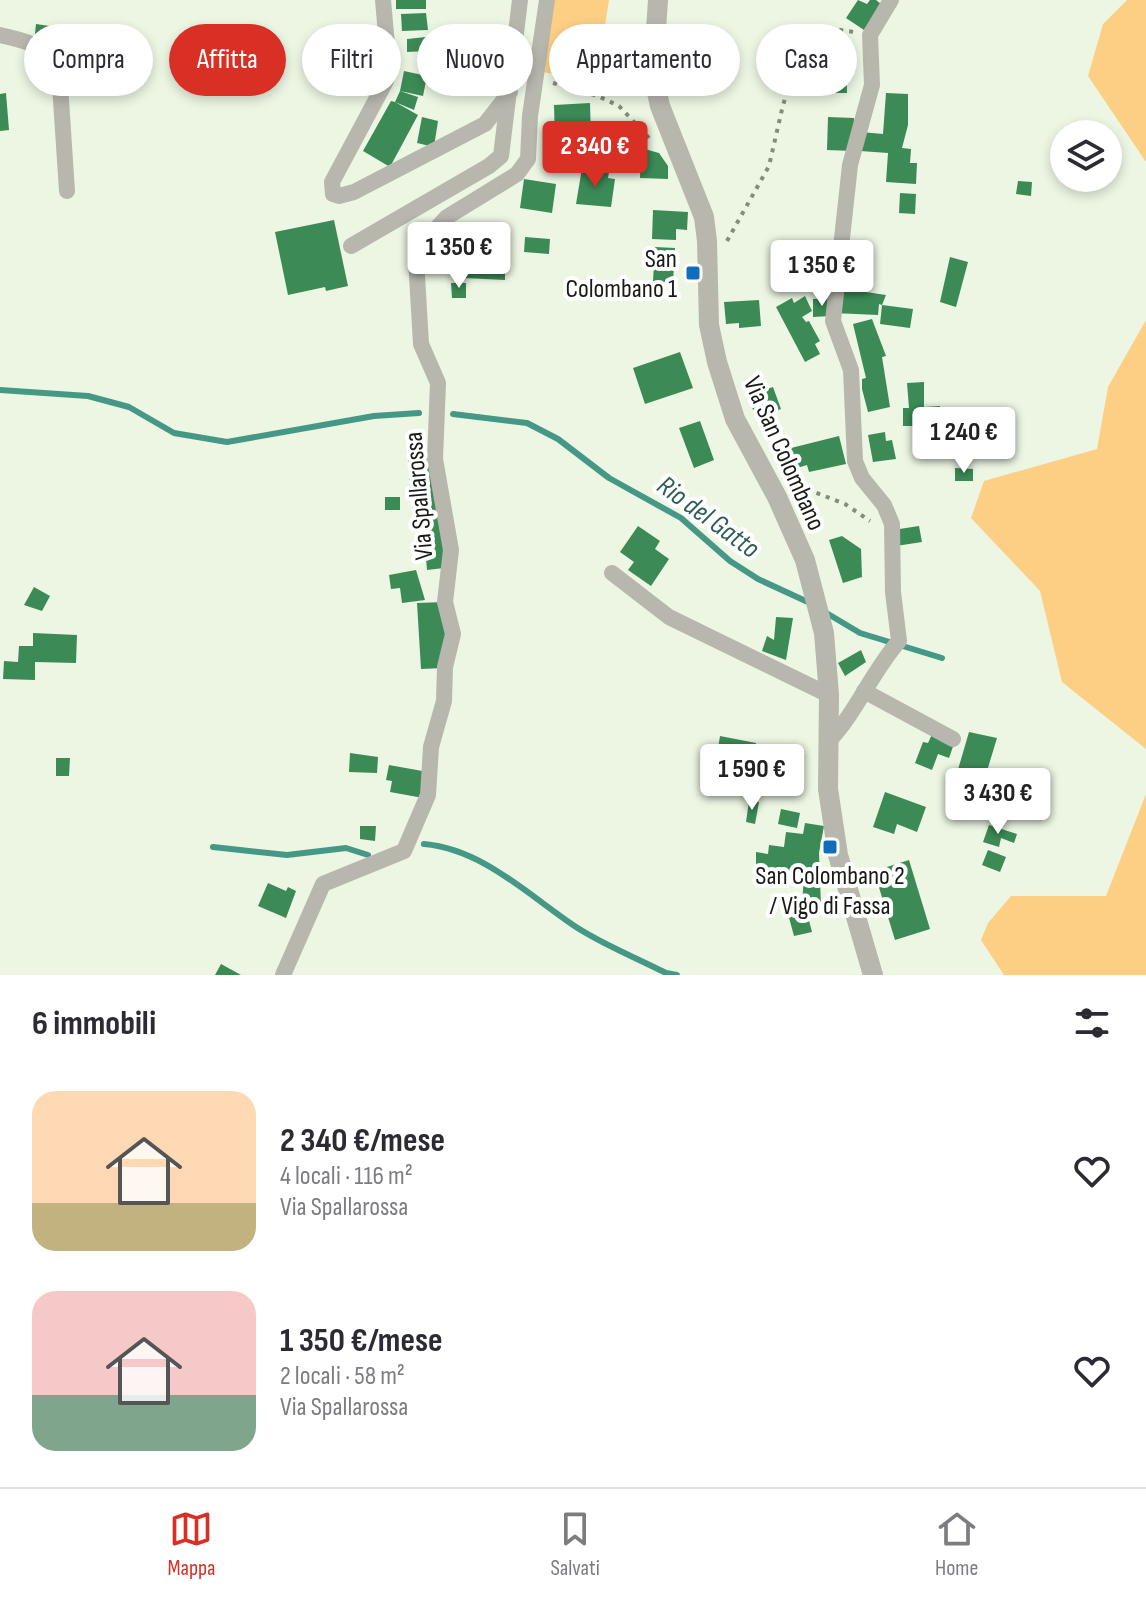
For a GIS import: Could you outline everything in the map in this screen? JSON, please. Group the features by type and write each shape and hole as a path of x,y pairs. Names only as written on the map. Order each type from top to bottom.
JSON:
{"street":[{"path":"383,0 389,68 386,81 332,182 333,194 339,196 354,192 485,124 507,96"},
{"path":"517,24 520,0"},
{"name":"Via Spallarossa","path":"283,975 323,884 404,851 428,795 431,747 444,701 445,667 453,634 445,602 451,550 435,459 438,383 421,344 416,259 425,241 447,217 517,174 528,159 547,0"},
{"name":"Via San Colombano","path":"658,0 653,74 660,106 704,217 709,325 717,362 735,419 777,497 805,560 824,633 829,695 828,789 838,855 873,975"},
{"path":"829,741 849,720 878,664 899,641 893,592 892,524 884,505 862,478 855,461 851,370 833,321 850,165 872,85 870,35 891,0"},
{"path":"0,35 30,42 54,57 59,70 67,191"},
{"path":"351,246 489,166 501,156 509,96"},
{"path":"612,573 669,617 829,695"},
{"path":"864,691 953,739"}],"path":[{"path":"724,251 769,166 783,105 806,34 814,26 870,35"},
{"path":"536,79 598,96 619,106 656,145"},
{"path":"782,470 804,488 845,504 892,536"}],"shaded area":[{"path":"553,0 609,0 605,24 549,24"},
{"path":"1127,0 1146,0 1146,162 1122,126 1122,120 1118,120 1088,76 1103,24"},
{"path":"549,26 549,73 542,72"},
{"path":"1146,320 1146,749 1062,682 1040,591 971,518 984,481 1097,449 1108,387"},
{"path":"1146,794 1146,975 1004,975 981,940 988,923 1011,896 1106,896"}],"building":[{"path":"396,0 426,0 426,9 396,9"},
{"path":"858,0 867,4 870,0 876,0 881,4 864,30 846,18"},
{"path":"426,13 427,24 417,24 417,30 402,31 401,14"},
{"path":"417,38 417,52 407,52 407,39"},
{"path":"404,71 417,74 417,95 401,91"},
{"path":"401,91 418,97 414,110 395,102"},
{"path":"6,93 9,130 0,131 0,94"},
{"path":"886,93 908,94 908,125 902,148 911,149 910,163 917,163 916,184 886,182 888,153 860,151 861,132 883,134"},
{"path":"391,101 418,115 390,167 363,151"},
{"path":"590,103 591,139 555,140 554,105"},
{"path":"422,117 438,121 434,147 417,143"},
{"path":"828,117 854,118 853,151 827,150"},
{"path":"641,148 659,153 668,166 668,179 640,178"},
{"path":"582,168 609,172 608,178 615,179 611,207 576,204"},
{"path":"524,179 556,184 552,213 520,208"},
{"path":"1018,181 1032,182 1031,196 1016,194"},
{"path":"900,193 916,194 915,214 899,213"},
{"path":"653,210 688,212 687,230 676,229 676,240 652,239"},
{"path":"334,220 348,286 326,291 325,287 288,295 275,232"},
{"path":"467,234 505,237 505,280 464,278"},
{"path":"525,237 550,239 549,254 524,252"},
{"path":"655,247 675,248 673,283 653,281"},
{"path":"846,249 872,255 866,292 886,295 882,305 879,304 878,315 833,313"},
{"path":"950,257 968,262 956,307 940,302"},
{"path":"451,283 466,283 466,298 452,298"},
{"path":"805,296 812,311 802,317 809,321 820,341 815,344 820,354 805,362 776,307 792,298 794,303"},
{"path":"830,298 831,316 813,317 813,299"},
{"path":"759,300 761,326 739,328 739,323 726,324 724,302"},
{"path":"882,305 913,309 910,328 880,324"},
{"path":"872,319 886,356 882,357 890,407 868,412 862,389 862,379 866,378 853,324"},
{"path":"680,352 693,388 645,404 633,368"},
{"path":"759,376 764,390 773,387 781,409 764,415 761,407 753,410 744,381"},
{"path":"924,382 924,407 940,406 939,416 931,416 930,426 903,426 903,408 909,408 907,383"},
{"path":"700,421 714,460 694,468 679,428"},
{"path":"947,428 950,452 931,454 928,430"},
{"path":"885,432 886,441 892,440 896,459 873,462 868,435"},
{"path":"839,436 846,464 809,472 807,465 787,471 779,451"},
{"path":"430,457 442,519 444,568 427,570 424,535 418,536 410,495 408,459"},
{"path":"955,468 973,469 973,481 955,481"},
{"path":"385,497 400,497 400,510 385,510"},
{"path":"638,526 660,541 655,549 669,559 651,586 628,570 634,562 620,552"},
{"path":"919,526 922,542 896,546 893,530"},
{"path":"842,536 861,549 862,577 843,583 829,540"},
{"path":"416,570 425,600 402,603 400,588 391,589 389,575"},
{"path":"34,587 50,596 42,611 24,605"},
{"path":"444,602 450,634 444,668 421,669 417,603"},
{"path":"776,617 793,618 786,660 762,651 767,636 774,640"},
{"path":"33,633 77,635 76,663 35,662 35,680 3,679 4,661 18,662 19,646 33,646"},
{"path":"861,650 866,662 845,676 838,663"},
{"path":"933,732 955,741 949,758 938,754 932,770 915,763 923,742 928,743"},
{"path":"969,732 997,738 984,781 957,773"},
{"path":"720,736 756,743 750,778 714,772"},
{"path":"350,753 378,757 377,773 349,772"},
{"path":"56,758 70,758 69,776 56,776"},
{"path":"389,765 428,772 423,798 390,792 392,781 386,780"},
{"path":"885,792 926,807 917,832 897,824 894,834 873,827"},
{"path":"749,801 759,802 755,824 746,822"},
{"path":"781,809 800,813 797,828 778,824"},
{"path":"805,823 824,826 819,853 821,906 802,907 804,873 756,867 756,852 768,854 769,845 784,847 786,832 803,834"},
{"path":"989,825 1017,834 1014,843 1001,838 999,847 983,842"},
{"path":"360,826 376,826 375,841 360,839"},
{"path":"988,850 1006,857 1000,872 982,865"},
{"path":"909,860 930,929 895,940 874,871"},
{"path":"268,883 286,891 288,887 296,891 286,918 258,906"},
{"path":"806,909 812,932 794,936 788,914"},
{"path":"221,964 241,975 215,975"}],"waterway":[{"name":"Rio del Gatto","path":"0,390 88,396 129,407 174,433 227,442 374,416 419,413"},
{"name":"Rio del Gatto","path":"453,414 527,423 558,439 609,478 681,518 730,561 758,579 810,603"},
{"name":"Rio del Gatto","path":"823,611 860,633 942,658"},
{"path":"424,844 465,854 485,864 584,932 666,973 677,975"},
{"path":"213,847 287,855 346,848 368,855"}],"place":[{"name":"San Colombano 1","path":"693,273"},
{"name":"San Colombano 2 / Vigo di Fassa","path":"830,847"}]}
